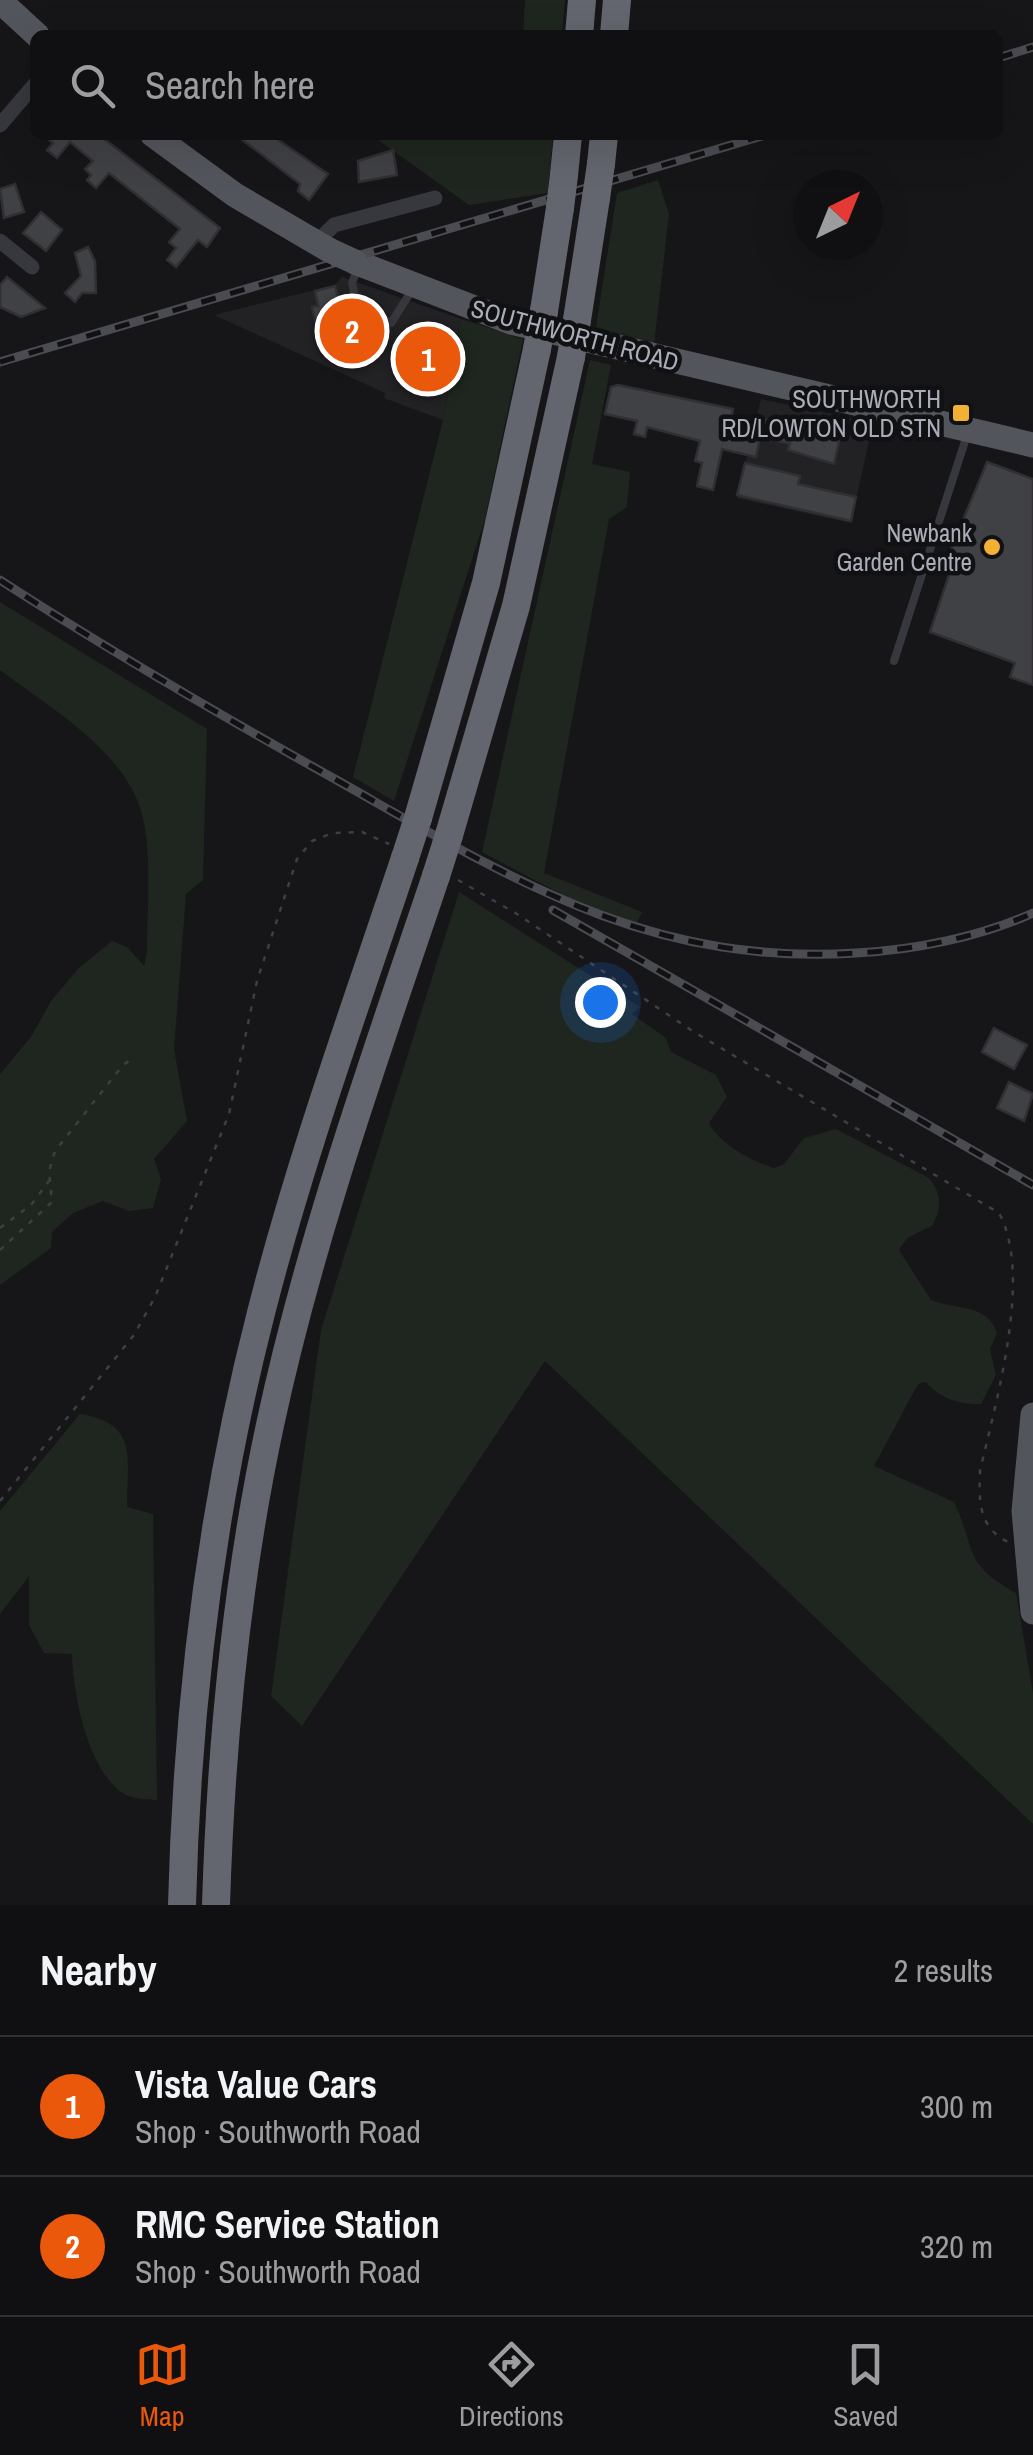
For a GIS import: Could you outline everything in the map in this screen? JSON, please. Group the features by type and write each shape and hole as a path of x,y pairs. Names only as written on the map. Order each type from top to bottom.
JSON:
{"highway":[{"path":"579,30 582,0"},
{"path":"614,30 617,0"},
{"path":"182,1905 186,1782 200,1638 236,1416 290,1205 397,851 418,818 486,583 544,311 568,140"},
{"path":"216,1905 219,1814 235,1638 270,1425 322,1221 447,878 449,836 516,606 571,358 603,140"}],"main road":[{"path":"0,1 32,30"},
{"name":"SOUTHWORTH ROAD","path":"160,140 235,195 322,246 511,322 1033,444"},
{"path":"1033,1415 1024,1542 1033,1612"}],"street":[{"path":"0,125 30,90"},
{"path":"322,246 334,226 435,198"},
{"path":"0,241 32,267"}],"lane":[{"path":"357,263 352,284 356,307 391,323 414,286"},
{"path":"894,662 968,430"}],"path":[{"path":"0,1501 134,1335 154,1297 229,1114 257,982 296,858 312,842 333,833 362,832 397,851"},
{"path":"447,878 517,914 694,1032 999,1213 1016,1240 1018,1301 980,1471 980,1497 984,1520 992,1533 1013,1544 1024,1542"},
{"path":"0,1250 52,1202 50,1180 55,1151 135,1057"},
{"path":"0,1228 31,1206 50,1180"}],"shaded area":[{"path":"525,0 565,0 562,30 523,30"},
{"path":"378,140 553,140 548,193 469,205"},
{"path":"658,180 669,214 654,345 596,327 617,193"},
{"path":"342,277 461,319 443,420 384,398 385,393 214,315 335,285"},
{"path":"461,319 523,339 485,519 394,801 353,777 443,420"},
{"path":"590,360 611,365 592,464 630,472 627,507 609,519 544,873 642,912 636,925 591,910 482,852"},
{"path":"761,399 873,423 851,523 737,498"},
{"path":"0,602 207,729 203,880 186,894 174,1049 187,1121 154,1159 161,1179 153,1208 129,1211 103,1201 73,1213 52,1232 51,1248 0,1285 0,1074 31,1037 51,1001 78,969 112,941 127,947 144,966 148,884 143,818 135,794 121,772 85,734 0,670"},
{"path":"459,892 640,1007 632,1014 666,1038 671,1052 716,1075 727,1097 709,1123 737,1151 774,1168 784,1164 804,1138 836,1129 929,1178 933,1184 939,1201 932,1226 907,1238 899,1250 931,1300 978,1312 993,1323 997,1333 990,1349 996,1375 981,1404 950,1399 926,1382 918,1384 874,1466 954,1502 978,1563 1016,1593 1033,1693 1033,1824 545,1361 302,1726 271,1696 321,1330"},
{"path":"80,1414 112,1425 121,1434 128,1458 127,1507 153,1514 157,1800 126,1795 102,1770 85,1732 72,1654 44,1653 29,1625 29,1576 0,1614 0,1511"}],"building":[{"path":"50,140 106,140 220,228 207,247 198,240 176,267 167,260 176,248 169,242 180,229 109,173 96,188 87,180 91,175 85,169 93,161 70,142 57,158 47,150 53,143"},
{"path":"243,140 278,140 328,174 309,200 298,191 300,184"},
{"path":"393,150 397,175 359,182 358,161"},
{"path":"15,184 24,212 4,218 0,189"},
{"path":"41,212 62,230 46,251 23,233"},
{"path":"88,247 95,261 96,293 82,293 75,302 65,293 81,276 75,253"},
{"path":"7,277 45,308 21,317 0,307 0,285"},
{"path":"335,286 347,330 318,334 312,307 318,306 315,291"},
{"path":"618,385 733,409 730,425 753,430 756,417 840,437 834,464 788,450 790,444 760,437 756,457 722,449 713,490 697,486 702,463 695,461 700,441 647,427 645,437 634,434 637,421 605,414 611,387"},
{"name":"Newbank Garden Centre","path":"987,462 1033,479 1033,685 1010,677 1015,663 930,632 951,569 944,566"},
{"path":"745,463 800,476 798,484 856,497 851,521 737,495"},
{"path":"994,1028 1027,1045 1014,1069 982,1052"},
{"path":"1009,1082 1033,1094 1024,1121 997,1108"}],"railway":[{"path":"1003,56 1033,47"},
{"path":"0,362 748,140"},
{"path":"0,580 206,706 459,849 581,908 644,929 710,945 780,953 856,953 946,941 1033,913"},
{"path":"553,910 1033,1185"}],"place":[{"name":"RMC Service Station","path":"352,331"},
{"name":"Vista Value Cars","path":"428,359"},
{"name":"SOUTHWORTH RD/LOWTON OLD STN","path":"961,413"},
{"name":"Newbank Garden Centre","path":"992,547"}]}
